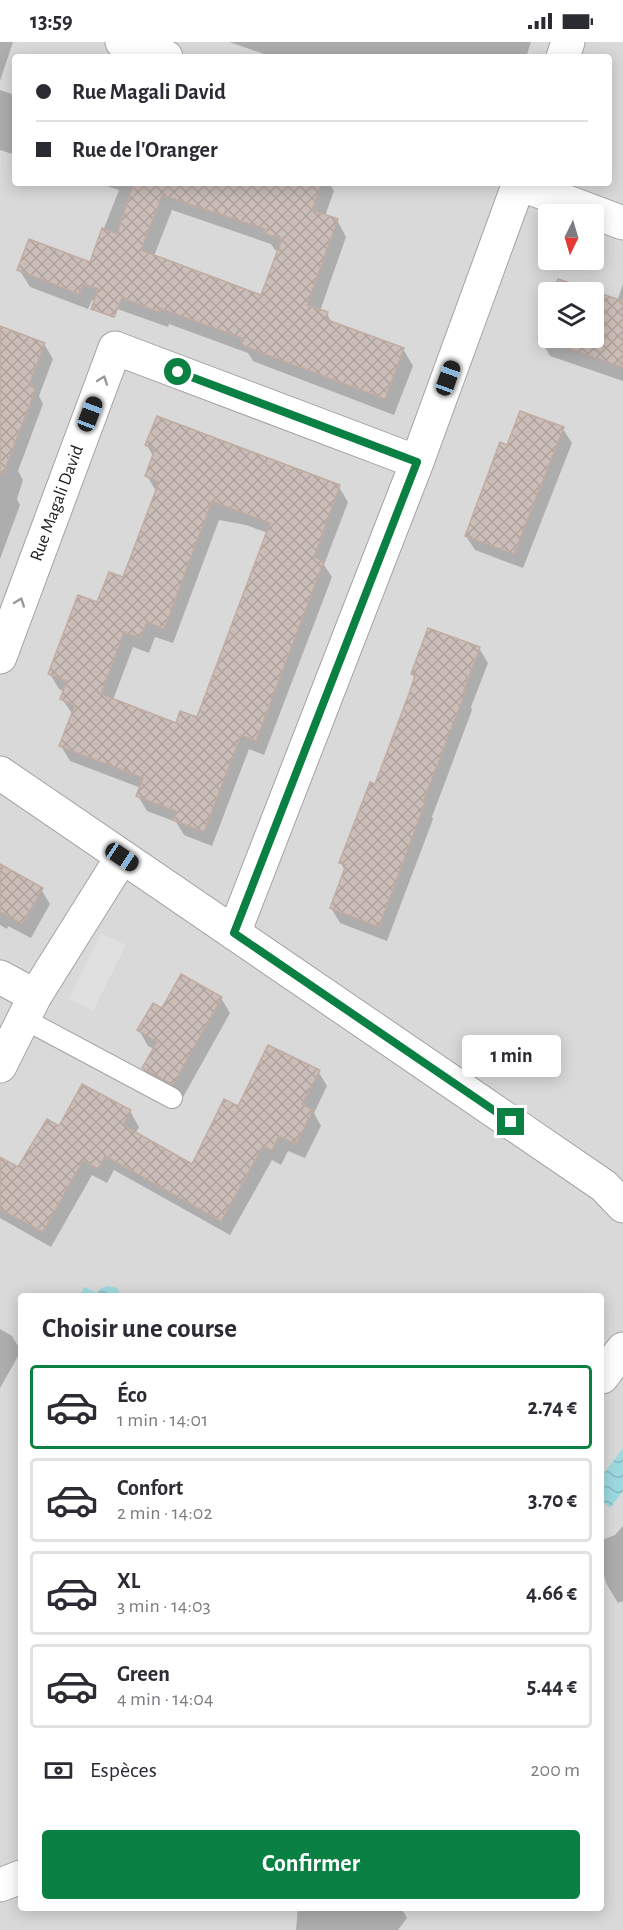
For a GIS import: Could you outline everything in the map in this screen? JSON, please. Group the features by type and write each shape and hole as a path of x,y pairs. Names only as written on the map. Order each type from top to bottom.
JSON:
{"street":[{"path":"122,42 157,54"},
{"path":"234,933 417,462 518,186"},
{"path":"527,186 623,223"},
{"name":"Rue Magali David","path":"0,657 115,348 417,462"},
{"path":"0,773 604,1186 623,1206"},
{"path":"0,1066 29,1008 122,857"},
{"path":"0,977 29,1008"},
{"path":"604,1374 623,1349"},
{"path":"0,1885 18,1878"}],"lane":[{"path":"29,1008 172,1098"}],"shaded area":[{"path":"0,42 623,42 623,1930 0,1930"},
{"path":"101,933 126,945 93,1011 69,999"}],"water":[{"path":"107,1286 117,1288 120,1293 97,1293"},
{"path":"84,1287 97,1293 81,1293"},
{"path":"623,1448 623,1491 610,1508 604,1503 604,1473"}],"building":[{"path":"133,186 321,186 312,210 338,219 307,305 328,312 325,319 404,348 385,399 241,345 244,339 160,308 159,312 122,298 114,317 91,309 98,289 83,284 79,294 17,270 29,239 90,262 102,228 117,234","holes":["162,195 265,229 263,233 282,239 261,295 141,250"]},
{"path":"604,295 623,301 623,367 567,348 604,348"},
{"path":"0,326 45,343 29,385 36,388 3,474 0,474"},
{"path":"520,411 564,427 514,554 465,536 500,442 507,445"},
{"path":"157,416 340,485 314,557 324,561 256,741 241,735 204,832 173,820 176,811 136,796 143,778 59,746 75,705 60,699 67,681 48,674 78,595 97,602 109,572 123,577 159,482 145,476 155,449 145,445","holes":["212,501 270,523 197,717 180,711 176,723 101,694 124,632 140,638 147,622 164,629"]},
{"path":"428,628 480,647 379,927 330,908 346,865 339,863 370,782 375,784 410,691 415,675 411,674"},
{"path":"0,864 43,888 22,924 0,912"},
{"path":"181,974 222,997 173,1085 142,1068 157,1042 137,1030 153,1003 162,1008"},
{"path":"268,1045 320,1070 302,1104 313,1110 296,1144 279,1136 272,1150 263,1146 221,1221 105,1156 98,1169 83,1160 43,1232 0,1209 0,1157 18,1167 47,1119 59,1126 82,1084 131,1110 123,1125 192,1164 224,1099 238,1106"}],"route":[{"path":"178,372 417,462 234,933 511,1122"}]}
